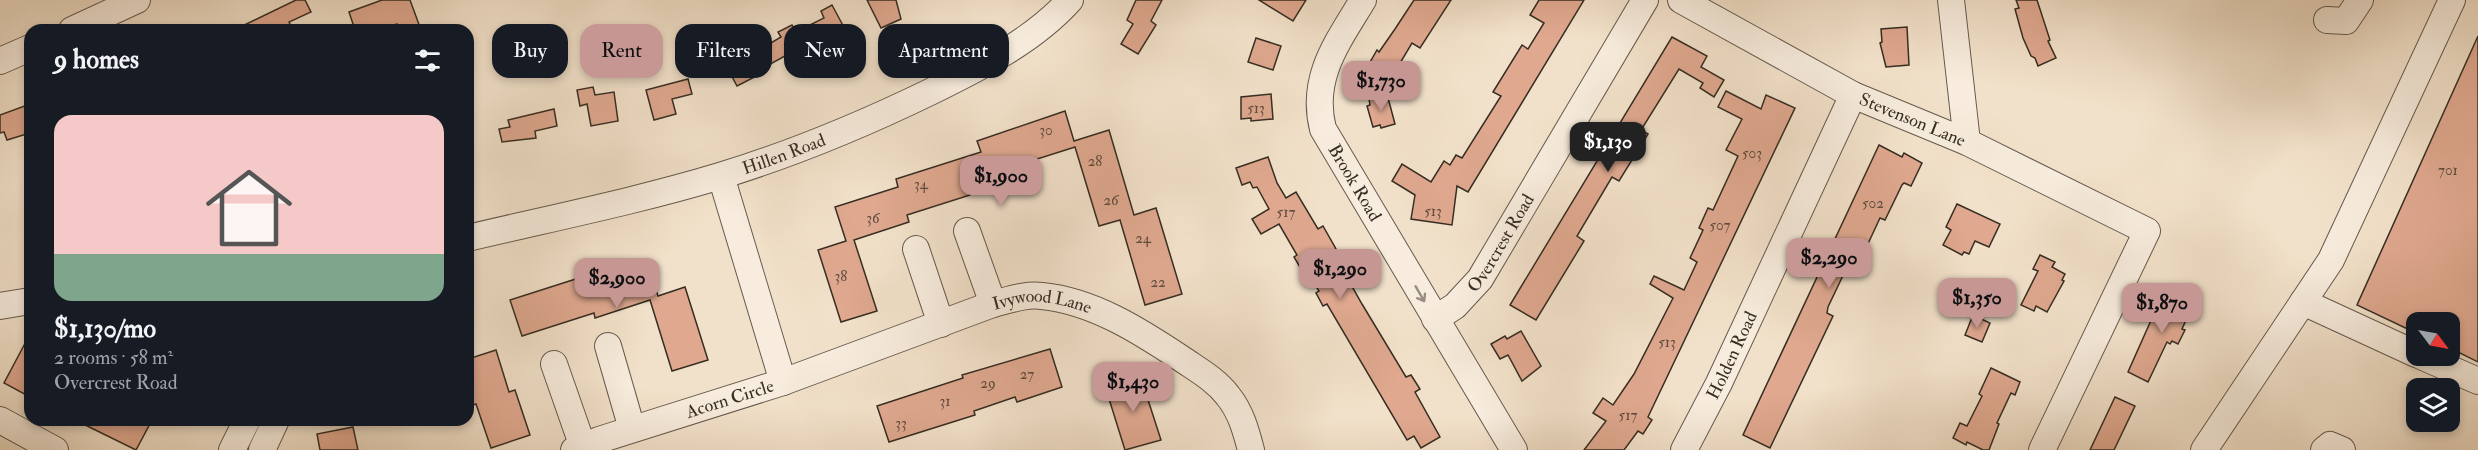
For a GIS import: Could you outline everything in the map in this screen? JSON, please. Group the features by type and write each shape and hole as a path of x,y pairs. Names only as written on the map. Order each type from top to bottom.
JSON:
{"street":[{"path":"85,24 137,0"},
{"name":"Hillen Road","path":"474,237 653,195 721,176 827,139 947,84 1016,45 1042,26 1070,0"},
{"name":"Brook Road","path":"1363,0 1326,64 1319,85 1319,112 1323,129 1514,450"},
{"name":"Overcrest Road","path":"1435,319 1455,306 1480,279 1645,0"},
{"name":"Stevenson Lane","path":"1681,0 1853,95 1967,142 2147,231 2042,450"},
{"path":"1951,0 1967,142"},
{"path":"2327,20 2346,21 2360,0"},
{"path":"2204,450 2331,260 2452,0"},
{"path":"0,61 24,51"},
{"name":"Holden Road","path":"1684,450 1719,383 1853,95"},
{"name":"Acorn Circle","path":"578,448 783,382 721,176"},
{"path":"968,231 993,304"},
{"path":"916,249 940,324"},
{"name":"Ivywood Lane","path":"783,382 993,304 1021,296 1040,295 1066,299 1094,309 1146,336 1201,372 1227,394 1236,407 1247,432 1251,450"},
{"path":"2303,302 2406,349"},
{"path":"0,306 24,303"},
{"path":"608,346 632,429"},
{"path":"554,364 578,448"},
{"path":"2444,366 2478,381"},
{"path":"0,420 55,450"},
{"path":"232,450 244,426"},
{"path":"262,450 273,426"},
{"path":"2324,450 2330,445 2342,450"}],"building":[{"path":"296,0 305,0 311,12 289,22 290,24 246,24"},
{"path":"382,0 410,0 419,24 353,24 349,12"},
{"path":"867,0 896,0 901,19 890,24 879,24"},
{"path":"1136,0 1162,0 1151,21 1156,25 1138,54 1121,44 1133,24 1127,20"},
{"path":"1259,0 1306,0 1293,21"},
{"path":"1414,0 1451,0 1420,48 1412,43 1390,80 1372,70 1374,67 1369,64"},
{"path":"1539,0 1584,0 1468,192 1457,186 1452,225 1411,219 1415,195 1392,181 1402,164 1431,182 1444,161 1450,165 1456,155 1462,158 1501,96 1493,92 1522,45 1528,49 1544,23 1530,15"},
{"path":"2016,0 2037,0 2050,40 2048,41 2056,58 2038,66 2035,58 2031,56 2015,9 2019,8"},
{"path":"832,5 842,24 812,24 824,18 821,11"},
{"path":"1907,27 1909,65 1886,67 1880,43 1882,42 1881,29"},
{"path":"784,29 784,56 772,63 772,42 781,37 778,32"},
{"path":"2478,36 2478,362 2460,353 2460,312 2406,312 2406,328 2357,305"},
{"path":"1672,37 1707,56 1701,67 1724,80 1714,97 1700,88 1703,83 1679,69 1641,130 1648,134 1619,181 1612,177 1577,236 1584,241 1536,320 1510,305"},
{"path":"1256,38 1281,46 1273,70 1248,62"},
{"path":"733,78 752,78 737,86"},
{"path":"688,79 692,94 672,99 676,114 654,120 646,90"},
{"path":"593,87 595,95 614,92 618,121 591,126 587,104 580,106 577,90"},
{"path":"1726,91 1761,109 1766,95 1795,108 1648,417 1652,420 1643,434 1638,431 1624,450 1584,450 1606,421 1593,413 1603,398 1613,405 1634,374 1673,298 1650,284 1654,276 1684,290 1697,262 1690,258 1703,230 1699,228 1708,208 1713,210 1738,156 1726,150 1742,119 1718,107"},
{"path":"1271,94 1273,119 1251,121 1251,118 1241,119 1241,97"},
{"path":"1387,94 1395,124 1381,128 1380,125 1373,127 1367,106 1370,105 1369,99"},
{"path":"24,106 24,135 7,140 4,132 0,133 0,115"},
{"path":"554,109 557,126 535,131 536,138 502,142 499,129 510,127 508,120"},
{"path":"1065,111 1074,141 1109,130 1134,215 1156,208 1182,294 1145,305 1120,220 1099,226 1075,147 1034,160 1035,164 968,186 970,195 907,215 909,222 854,240 877,311 841,322 818,250 846,241 835,207 898,187 896,179 981,152 977,141"},
{"path":"1879,145 1902,157 1904,153 1922,163 1911,186 1904,183 1902,185 1885,220 1880,218 1866,248 1858,244 1828,307 1827,313 1833,316 1770,448 1743,435"},
{"path":"1268,157 1277,183 1286,198 1296,192 1318,229 1323,226 1336,249 1332,251 1362,304 1406,377 1411,375 1420,389 1415,392 1440,437 1421,448 1414,436 1407,440 1327,304 1323,306 1316,293 1319,291 1304,267 1301,269 1294,257 1297,255 1279,224 1261,234 1252,219 1269,209 1257,187 1253,188 1250,182 1242,185 1236,168"},
{"path":"1957,204 2000,224 1989,247 1975,241 1969,254 1964,252 1962,255 1943,245 1951,230 1946,227"},
{"path":"2040,255 2055,262 2052,267 2065,274 2062,280 2064,281 2047,312 2036,306 2034,311 2021,305 2038,271 2033,269"},
{"path":"647,262 658,296 685,287 708,360 672,371 650,300 595,318 594,313 522,336 510,300 582,277 584,282"},
{"path":"2179,290 2196,298 2178,344 2172,341 2170,344 2167,342 2148,382 2128,372 2161,298 2172,304"},
{"path":"1973,315 1990,323 1982,342 1965,335"},
{"path":"1521,331 1541,366 1522,381 1508,355 1500,359 1491,344"},
{"path":"24,345 24,394 4,383"},
{"path":"1050,349 1062,387 1017,402 1015,397 974,411 975,415 889,442 877,406 963,378 962,375"},
{"path":"496,350 509,392 515,390 530,435 491,448 476,404 474,405 474,357"},
{"path":"1991,368 2020,382 2015,395 2011,393 1997,423 1999,424 1989,450 1983,450 1953,438 1960,423 1967,426 1982,396 1979,394"},
{"path":"1140,375 1161,440 1125,450 1105,386"},
{"path":"2115,397 2135,406 2114,450 2090,450"},
{"path":"87,426 149,426 136,450"},
{"path":"353,427 358,450 320,450 317,434"}]}
